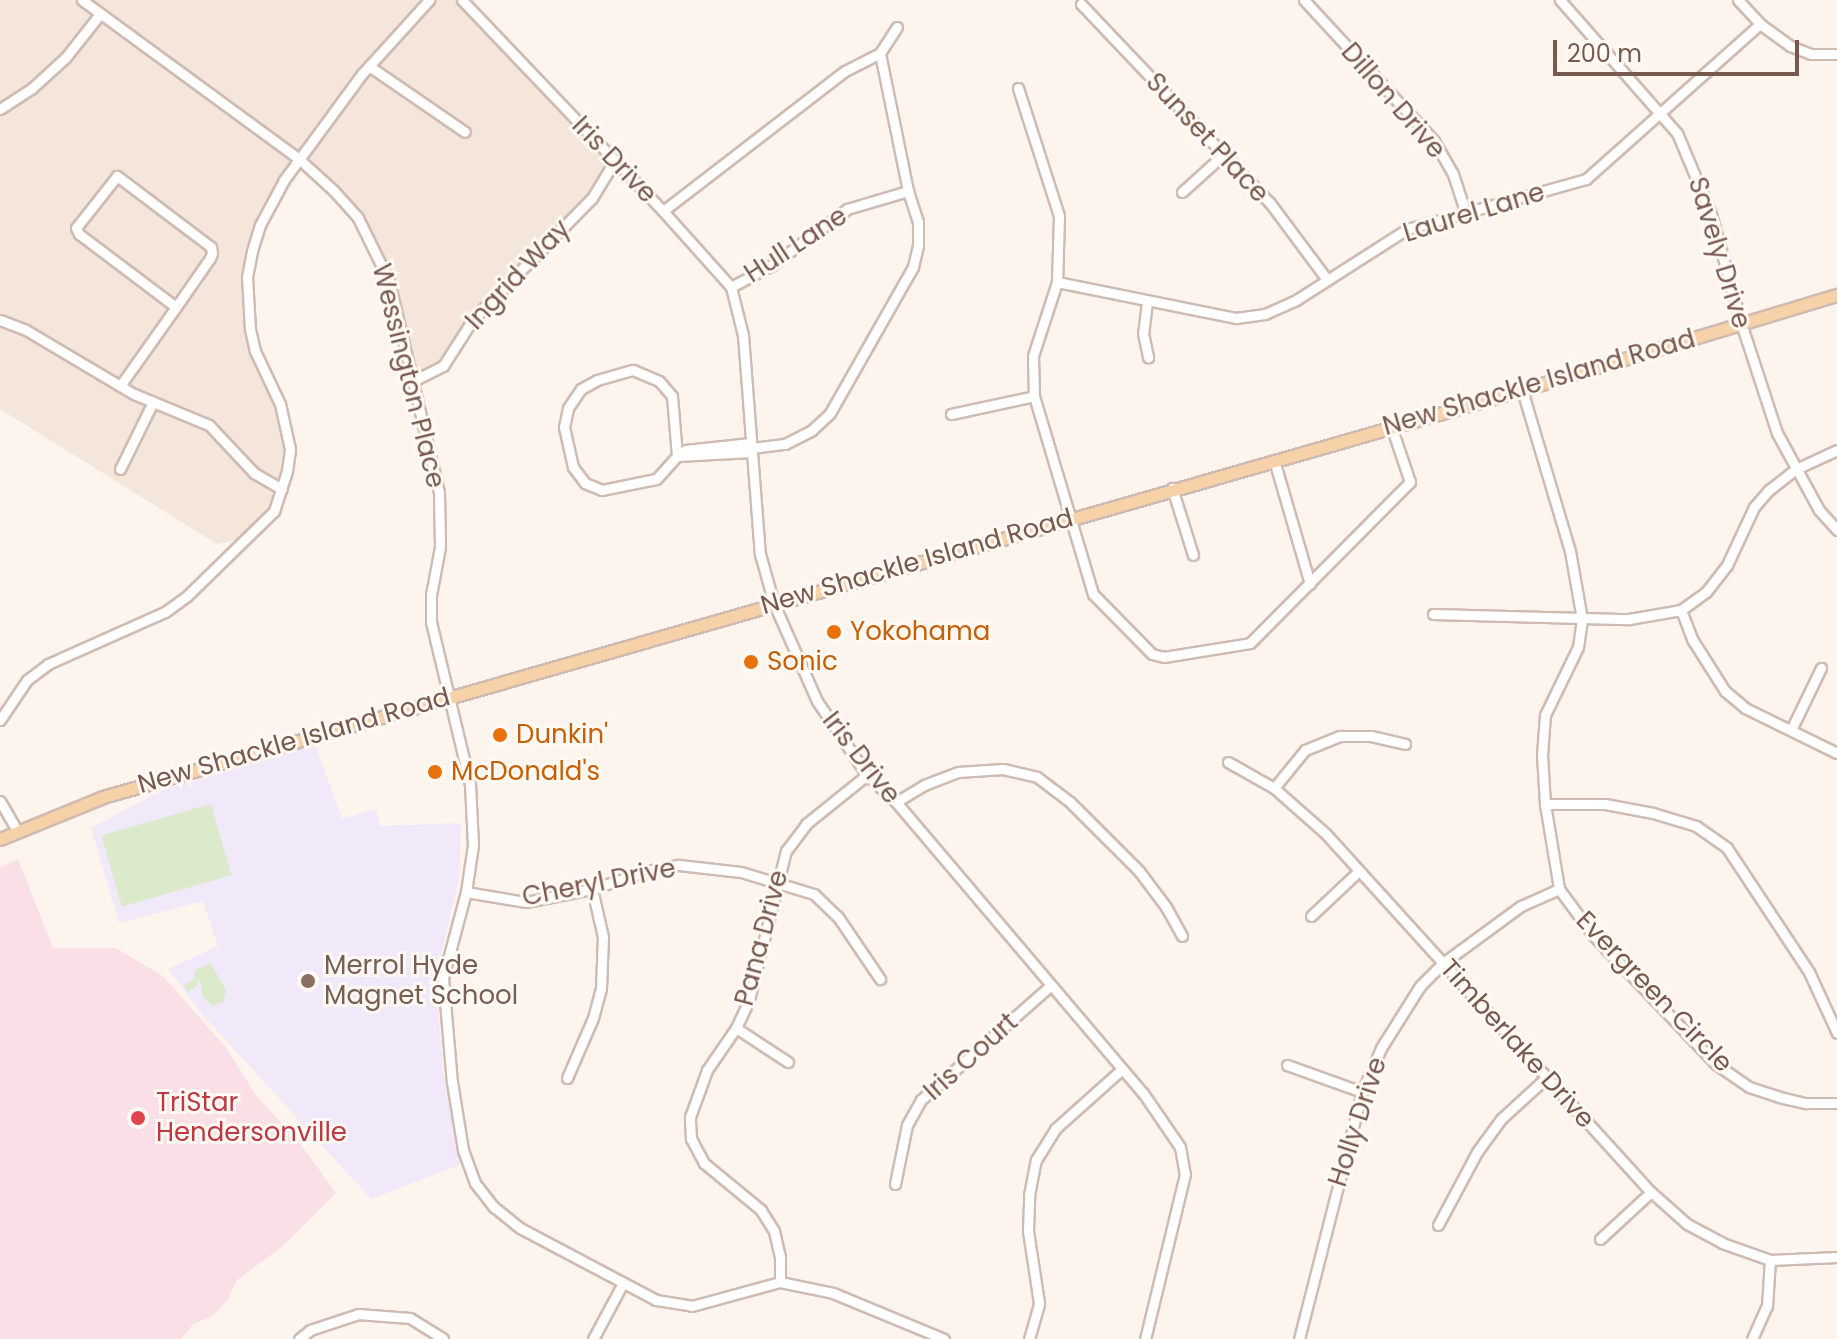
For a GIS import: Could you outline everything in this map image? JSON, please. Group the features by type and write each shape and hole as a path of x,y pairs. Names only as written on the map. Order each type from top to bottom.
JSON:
{"main road":[{"name":"New Shackle Island Road","path":"0,839 103,797 1522,390 1837,295"}],"street":[{"name":"Wessington Place","path":"82,0 299,159 358,218 376,248 389,281 415,380 439,493 440,547 431,595 431,622 470,784 473,841 466,892 443,978 454,1096 463,1150 475,1183 494,1207 520,1228 622,1285 656,1300 692,1306 780,1282"},
{"path":"0,720 27,680 48,664 165,612 199,585 274,511 290,449 287,430 255,351 247,309 247,277 260,225 299,159 369,66 429,0"},
{"name":"Iris Drive","path":"462,0 731,287 743,335 760,554 774,604 817,701 867,775 896,802 1162,1116 1180,1147 1185,1174 1145,1339"},
{"name":"Dillon Drive","path":"1304,0 1434,141 1453,174 1465,211"},
{"name":"Savely Drive","path":"1560,0 1662,112 1677,133 1711,214 1741,323 1777,433 1819,510 1837,530"},
{"path":"1738,0 1760,24 1790,46 1811,54 1837,54"},
{"name":"Sunset Place","path":"1081,4 1270,203 1326,278"},
{"path":"0,109 31,89 66,57 100,14"},
{"name":"Laurel Lane","path":"1057,282 1236,318 1265,314 1296,300 1407,229 1586,179 1760,24"},
{"path":"663,211 845,71 880,53 897,27"},
{"path":"677,453 672,396 666,387 647,375 633,370 597,380 581,389 568,408 564,427 573,467 578,477 594,488 616,490 656,479 677,453 785,444 812,430 830,413 913,267 918,246 918,222 908,191 880,53"},
{"path":"369,66 465,132"},
{"path":"1018,88 1059,216 1057,282 1033,356 1034,396 1093,594 1152,654 1164,657 1250,643 1410,482 1391,426"},
{"path":"1182,192 1223,155"},
{"name":"Ingrid Way","path":"415,380 443,366 473,319 592,198 614,162"},
{"path":"120,386 176,307 210,258 211,247 117,176 76,228 79,234 176,307"},
{"name":"Hull Lane","path":"731,287 772,265 847,209 908,191"},
{"path":"1147,302 1143,333 1148,357"},
{"path":"0,320 26,330 120,386 209,425 254,473 282,489"},
{"name":"Evergreen Circle","path":"1522,390 1570,551 1582,619 1578,647 1545,715 1542,755 1545,804 1559,889 1593,935 1716,1064 1749,1087 1779,1097 1806,1103 1837,1103"},
{"path":"951,414 1034,396"},
{"path":"120,469 153,402"},
{"path":"1433,614 1629,619 1681,610 1706,592 1727,565 1754,507 1769,490 1796,469 1837,450"},
{"path":"1274,460 1310,584"},
{"path":"1172,488 1193,555"},
{"path":"1681,610 1692,639 1725,691 1745,708 1837,753"},
{"path":"1791,730 1821,668"},
{"path":"1274,788 1305,750 1340,736 1371,736 1405,744"},
{"name":"Timberlake Drive","path":"1228,762 1274,788 1326,834 1651,1192 1687,1224 1722,1243 1770,1260 1837,1257"},
{"path":"896,802 924,785 958,772 1003,769 1037,777 1070,802 1139,871 1166,907 1182,936"},
{"name":"Pana Drive","path":"780,1282 780,1257 774,1231 761,1210 704,1163 691,1139 690,1117 694,1097 707,1070 736,1028 759,970 786,851 806,824 867,775"},
{"path":"0,801 17,830"},
{"path":"1545,804 1605,804 1653,813 1696,826 1727,848 1809,972 1837,1033"},
{"name":"Cheryl Drive","path":"466,892 526,902 592,889 647,871 679,865 741,872 814,894 838,917 880,979"},
{"path":"1311,916 1359,871"},
{"path":"567,1078 593,1018 601,988 603,937 592,889"},
{"name":"Holly Drive","path":"1299,1339 1362,1092 1402,1011 1420,986 1443,963 1521,906 1559,889"},
{"name":"Iris Court","path":"895,1184 907,1125 921,1100 1050,986"},
{"path":"736,1028 788,1062"},
{"path":"1287,1065 1362,1092"},
{"path":"1029,1339 1039,1303 1028,1231 1029,1195 1036,1160 1055,1129 1121,1070"},
{"path":"1438,1225 1477,1152 1501,1119 1547,1077"},
{"path":"1600,1239 1651,1192"},
{"path":"1752,1339 1767,1306 1770,1260"},
{"path":"780,1282 833,1293 944,1339"},
{"path":"593,1339 622,1285"},
{"path":"299,1339 310,1330 358,1314 410,1318 443,1339"}],"shaded area":[{"path":"0,0 462,0 614,162 606,178 473,319 443,366 415,380 389,281 358,218 299,160 284,180 252,251 250,329 287,430 282,489 248,537 217,544 0,409"},
{"name":"Merrol Hyde Magnet School","path":"315,745 342,819 376,809 380,826 461,823 459,879 442,950 437,993 443,1070 462,1164 371,1199 202,1014 168,969 218,946 203,901 119,923 91,828 163,790"},
{"name":"TriStar Hendersonville","path":"18,859 53,948 116,948 164,977 227,1049 255,1094 299,1142 336,1193 284,1245 236,1281 227,1301 211,1317 193,1324 181,1339 0,1339 0,868"}],"green space":[{"path":"211,804 231,875 122,907 101,835"},
{"path":"211,963 226,991 223,1002 212,1006 202,995 201,984 196,979 198,985 188,992 183,986 195,978 195,970"}],"place":[{"name":"Yokohama","path":"834,632"},
{"name":"Sonic","path":"751,662"},
{"name":"Dunkin'","path":"500,735"},
{"name":"McDonald's","path":"435,772"},
{"name":"Merrol Hyde Magnet School","path":"308,981"},
{"name":"TriStar Hendersonville","path":"138,1118"}]}
